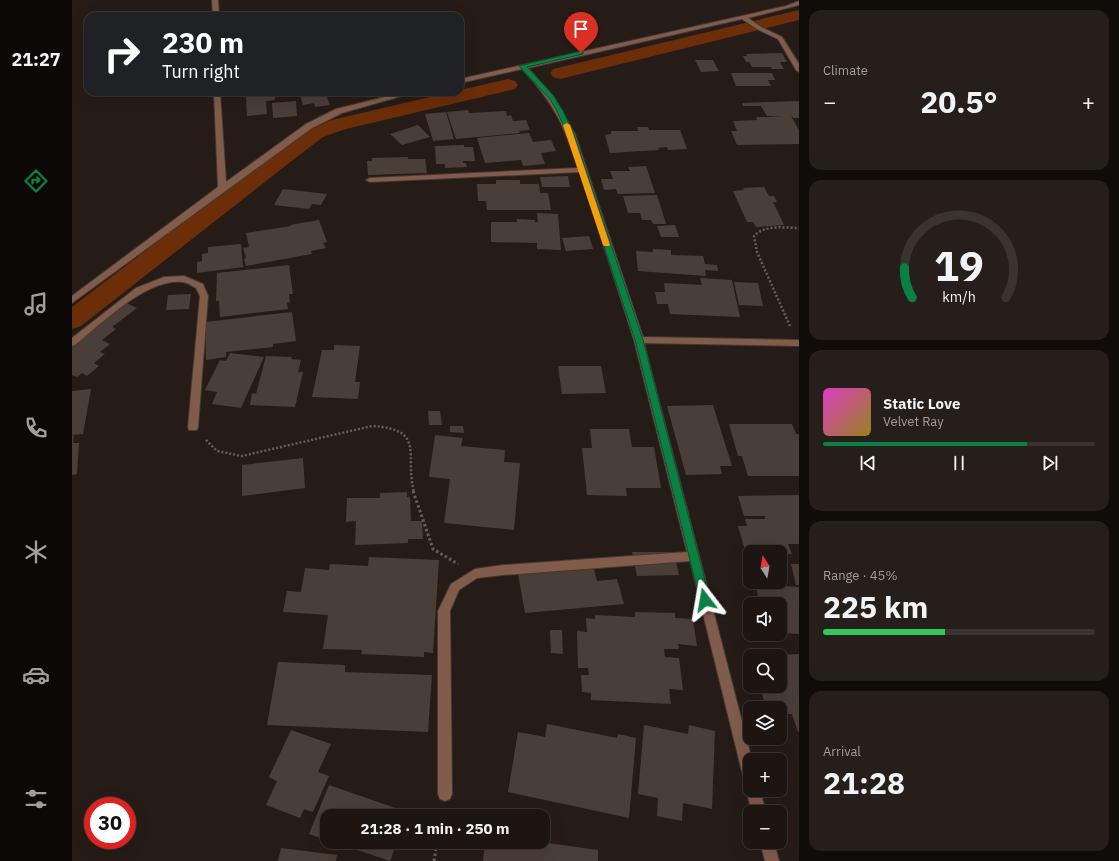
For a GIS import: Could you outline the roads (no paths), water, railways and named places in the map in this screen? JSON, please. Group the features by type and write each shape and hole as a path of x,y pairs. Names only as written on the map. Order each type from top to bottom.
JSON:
{"street":[{"path":"215,0 216,12"},
{"path":"464,80 788,7 799,3"},
{"path":"743,17 759,28 780,38 788,49 799,70"},
{"path":"522,66 551,97 560,111 571,134 639,340 744,753"},
{"path":"217,96 222,188"},
{"path":"72,300 222,188 309,126 325,117 355,106 396,96"},
{"path":"370,180 582,170"},
{"path":"72,343 140,290 164,280 184,279 200,286 204,296 193,427"},
{"path":"639,340 798,343"},
{"path":"445,794 444,611 455,587 475,574 503,570 694,556"},
{"path":"769,849 772,861"}],"waterway":[{"path":"560,73 799,15"},
{"path":"464,95 508,85"},
{"path":"72,320 290,151 316,133 339,124 460,96"}]}
